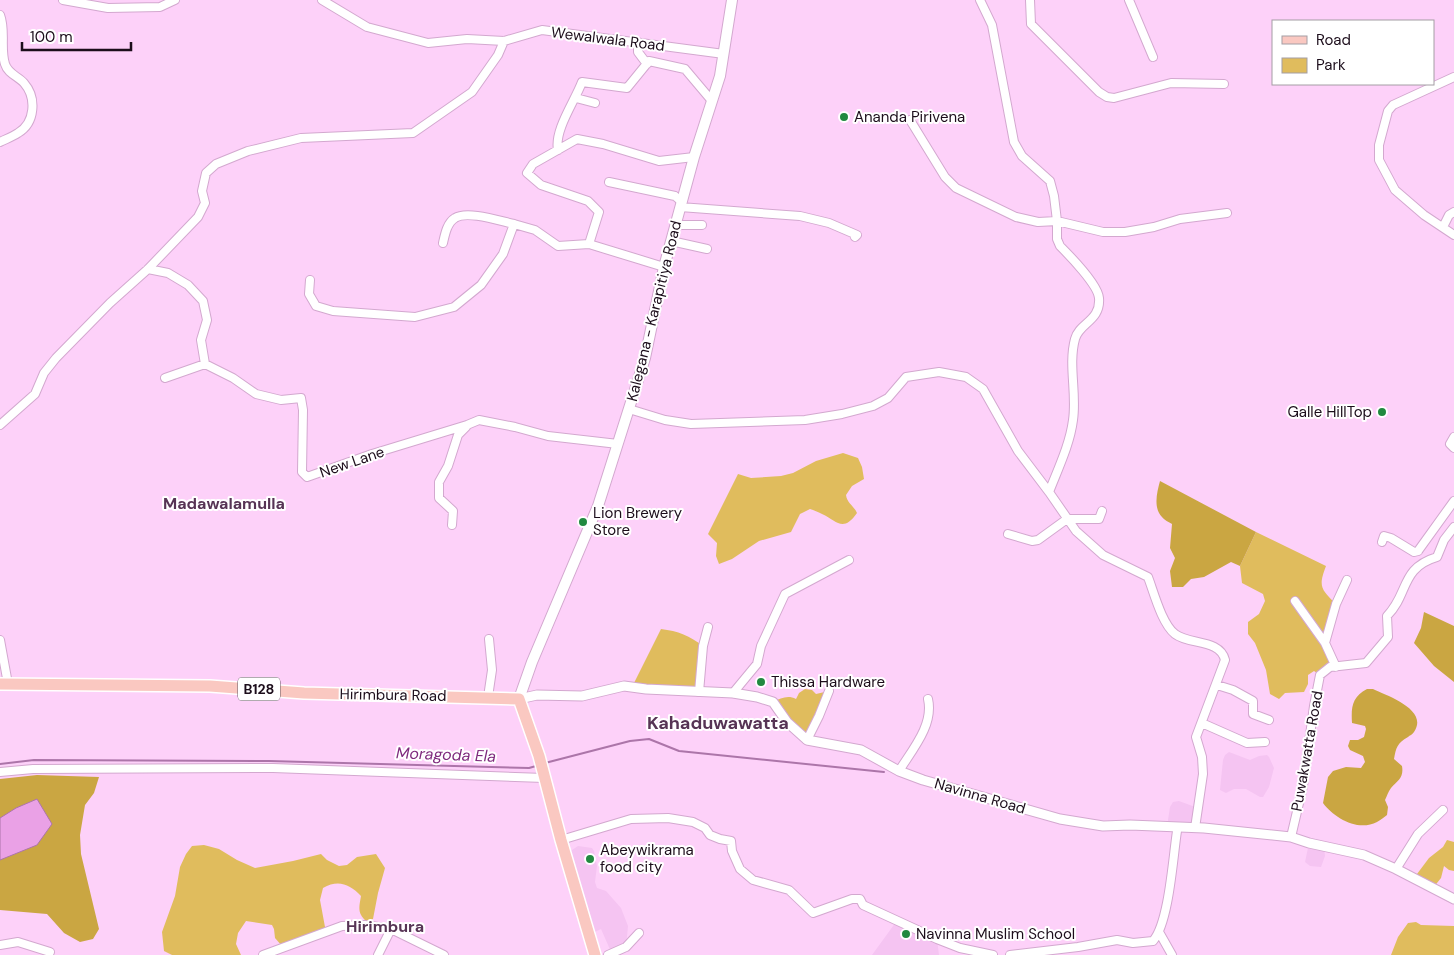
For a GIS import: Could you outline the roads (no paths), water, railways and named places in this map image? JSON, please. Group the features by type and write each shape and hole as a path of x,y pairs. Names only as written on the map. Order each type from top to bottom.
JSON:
{"main road":[{"name":"Kalegana - Karapitiya Road","path":"519,699 532,662 598,506 645,358 664,267 694,157 720,76 732,0"},
{"name":"Hirimbura Road","path":"4,684 210,686 304,692 519,699"},
{"path":"519,699 538,756 595,955"}],"street":[{"path":"63,0 108,8 160,7 175,0"},
{"name":"Wewalwala Road","path":"322,0 367,27 428,43 467,39 504,41 542,30 724,54"},
{"path":"980,0 992,25 1014,142 1022,156 1050,182 1054,196 1057,239 1060,246 1092,282 1099,296 1097,312 1075,336 1073,350 1073,420 1064,453 1049,492"},
{"path":"1030,0 1031,24 1099,92 1107,97 1114,98 1171,83 1224,84"},
{"path":"1129,0 1153,57"},
{"path":"0,15 4,25 5,64 8,70 23,81 28,89 33,108 30,120 19,133 0,142"},
{"path":"0,425 35,394 44,373 56,358 110,303 148,269 198,217 205,203 202,191 206,173 216,164 248,151 301,138 413,133 472,92 498,55 504,41"},
{"path":"638,42 638,52 647,64"},
{"path":"558,150 557,143 562,124 582,82 627,88 649,61 685,69 712,101"},
{"path":"1454,77 1393,105 1388,111 1380,144 1379,160 1395,190 1424,215 1454,235"},
{"path":"576,98 595,103"},
{"path":"910,120 945,176 956,188 1016,217 1038,222 1057,222 1103,232 1125,232 1154,227 1180,218 1227,213"},
{"path":"589,244 599,212 588,201 541,185 527,173 533,164 576,140 603,144 659,161 694,157"},
{"path":"609,182 675,196 681,204 800,216 829,223 856,235 855,237"},
{"path":"1442,227 1449,215 1454,212"},
{"path":"443,242 445,231 454,218 465,214 535,230 558,246 589,244 664,267"},
{"path":"310,280 309,294 316,306 333,311 415,317 454,307 481,285 503,254 514,224"},
{"path":"675,226 702,225"},
{"path":"671,241 707,249"},
{"path":"148,269 168,273 188,286 203,301 207,320 201,340 205,364 165,378"},
{"name":"New Lane","path":"205,364 233,378 256,394 281,400 301,398 303,410 302,472 307,477 479,420 548,436 618,444"},
{"path":"629,409 666,420 692,424 805,420 842,414 873,406 888,398 906,377 938,372 966,377 984,389 1018,451 1076,531 1102,555 1148,577 1170,630 1178,636 1218,648 1224,654 1225,660 1217,685 1196,737 1202,757 1203,774 1195,828"},
{"path":"452,525 453,511 439,498 439,482 448,466 458,435 467,425"},
{"path":"1454,437 1450,444 1454,448"},
{"path":"1418,551 1454,501"},
{"path":"1008,534 1038,540 1067,519 1099,519 1102,511"},
{"path":"1295,601 1325,643 1336,666 1366,663 1388,637 1387,616 1393,610 1409,575 1424,561 1437,557 1444,540 1454,528"},
{"path":"1382,542 1384,536 1391,538 1414,552 1418,551"},
{"path":"1418,551 1424,561"},
{"path":"733,693 757,664 761,646 785,594 849,560"},
{"path":"1325,643 1336,604 1346,580"},
{"path":"700,692 704,646 708,627"},
{"path":"488,697 492,670 489,639"},
{"path":"0,640 4,684"},
{"name":"Puwakwatta Road","path":"1291,837 1303,786 1320,675 1330,667 1336,666"},
{"path":"1217,685 1232,690 1253,701 1253,714 1269,720"},
{"path":"519,699 537,695 582,696 624,686 646,689 733,693 758,697 773,702 787,722 807,740 829,691"},
{"path":"899,771 922,733 929,715 928,700"},
{"path":"1201,724 1247,743 1265,742"},
{"name":"Navinna Road","path":"807,740 861,750 899,771 923,780 1074,822 1103,826 1130,825 1195,828 1291,837 1309,843 1364,855 1396,868 1454,899"},
{"path":"0,772 33,769 274,768 543,775"},
{"path":"1396,868 1418,834 1443,810"},
{"path":"561,840 631,819 668,818 693,822 705,828 710,835 731,841 732,851 740,870 753,880 789,890 813,913 852,899 860,899 863,905 937,939 960,948 993,955"},
{"path":"1010,955 1118,940 1132,943 1153,941 1160,932 1172,874 1176,827"},
{"path":"263,955 342,926 365,925 391,928 430,952 444,955"},
{"path":"378,955 391,928"},
{"path":"1160,932 1172,955"},
{"path":"608,955 626,947 639,933"},
{"path":"0,946 18,942 50,952"}],"waterway":[{"name":"Moragoda Ela","path":"545,763 630,741 649,739 679,751 884,772"},
{"name":"Moragoda Ela","path":"0,764 34,760 269,761 529,768 536,766"}],"place":[{"name":"Ananda Pirivena","path":"844,117"},
{"name":"Galle HillTop","path":"1382,412"},
{"name":"Lion Brewery Store","path":"583,522"},
{"name":"Thissa Hardware","path":"761,682"},
{"name":"Abeywikrama food city","path":"590,859"},
{"name":"Navinna Muslim School","path":"906,934"}],"district":[{"name":"Madawalamulla","path":"224,503"},
{"name":"Kahaduwawatta","path":"718,723"},
{"name":"Hirimbura","path":"385,926"}]}
